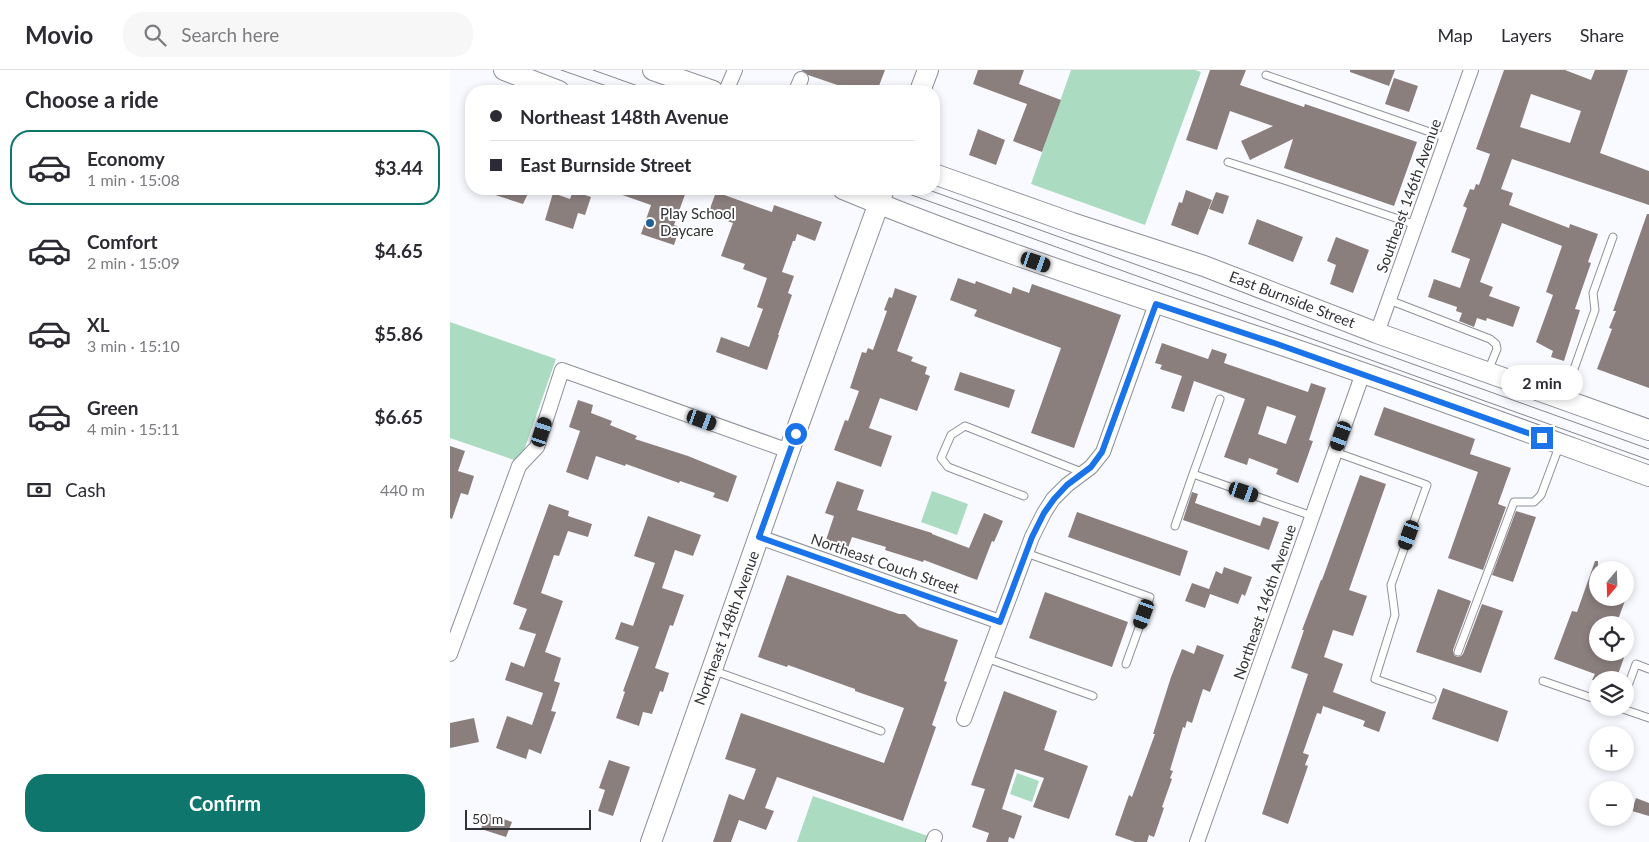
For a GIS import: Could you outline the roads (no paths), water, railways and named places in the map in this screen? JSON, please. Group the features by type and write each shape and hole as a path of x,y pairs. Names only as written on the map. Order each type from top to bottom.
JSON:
{"street":[{"path":"504,70 543,85"},
{"path":"653,70 696,85"},
{"path":"729,85 735,70"},
{"path":"922,85 928,70"},
{"name":"Southeast 146th Avenue","path":"1377,333 1471,70"},
{"name":"East Burnside Street","path":"940,176 1072,223 1204,266 1377,333 1649,430"},
{"path":"882,196 921,221 1156,304 1363,373 1649,476"},
{"name":"Northeast 148th Avenue","path":"651,842 789,451 882,196"},
{"path":"964,719 1026,553 1044,513 1067,485 1091,467 1102,452 1156,304"},
{"path":"450,654 519,466 537,447 562,370 789,451"},
{"name":"Northeast 146th Avenue","path":"1197,842 1363,373"},
{"name":"Northeast Couch Street","path":"759,537 1000,622"}],"lane":[{"path":"1266,75 1447,138"},
{"path":"1228,162 1416,225"},
{"path":"1563,399 1595,310 1593,293 1613,236"},
{"path":"1389,300 1490,339 1496,344 1497,349 1488,372"},
{"path":"1175,526 1220,399"},
{"path":"1024,496 948,466 941,458 951,435 965,426 1084,473"},
{"path":"1458,652 1514,502 1534,502 1541,495 1561,444"},
{"path":"1335,452 1427,485 1391,585 1395,615 1375,679 1432,699"},
{"path":"1193,474 1312,516"},
{"path":"1026,553 1150,596 1126,664"},
{"path":"986,658 1093,696"},
{"path":"1633,671 1636,664 1649,669"},
{"path":"712,670 881,731"},
{"path":"1543,681 1589,697"},
{"path":"1634,713 1649,718"}],"tram line":[{"path":"561,70 604,85"},
{"path":"593,70 635,85"},
{"path":"940,194 1649,449"},
{"path":"912,195 1649,460"}],"place":[{"name":"Play School Daycare","path":"650,223"}]}
